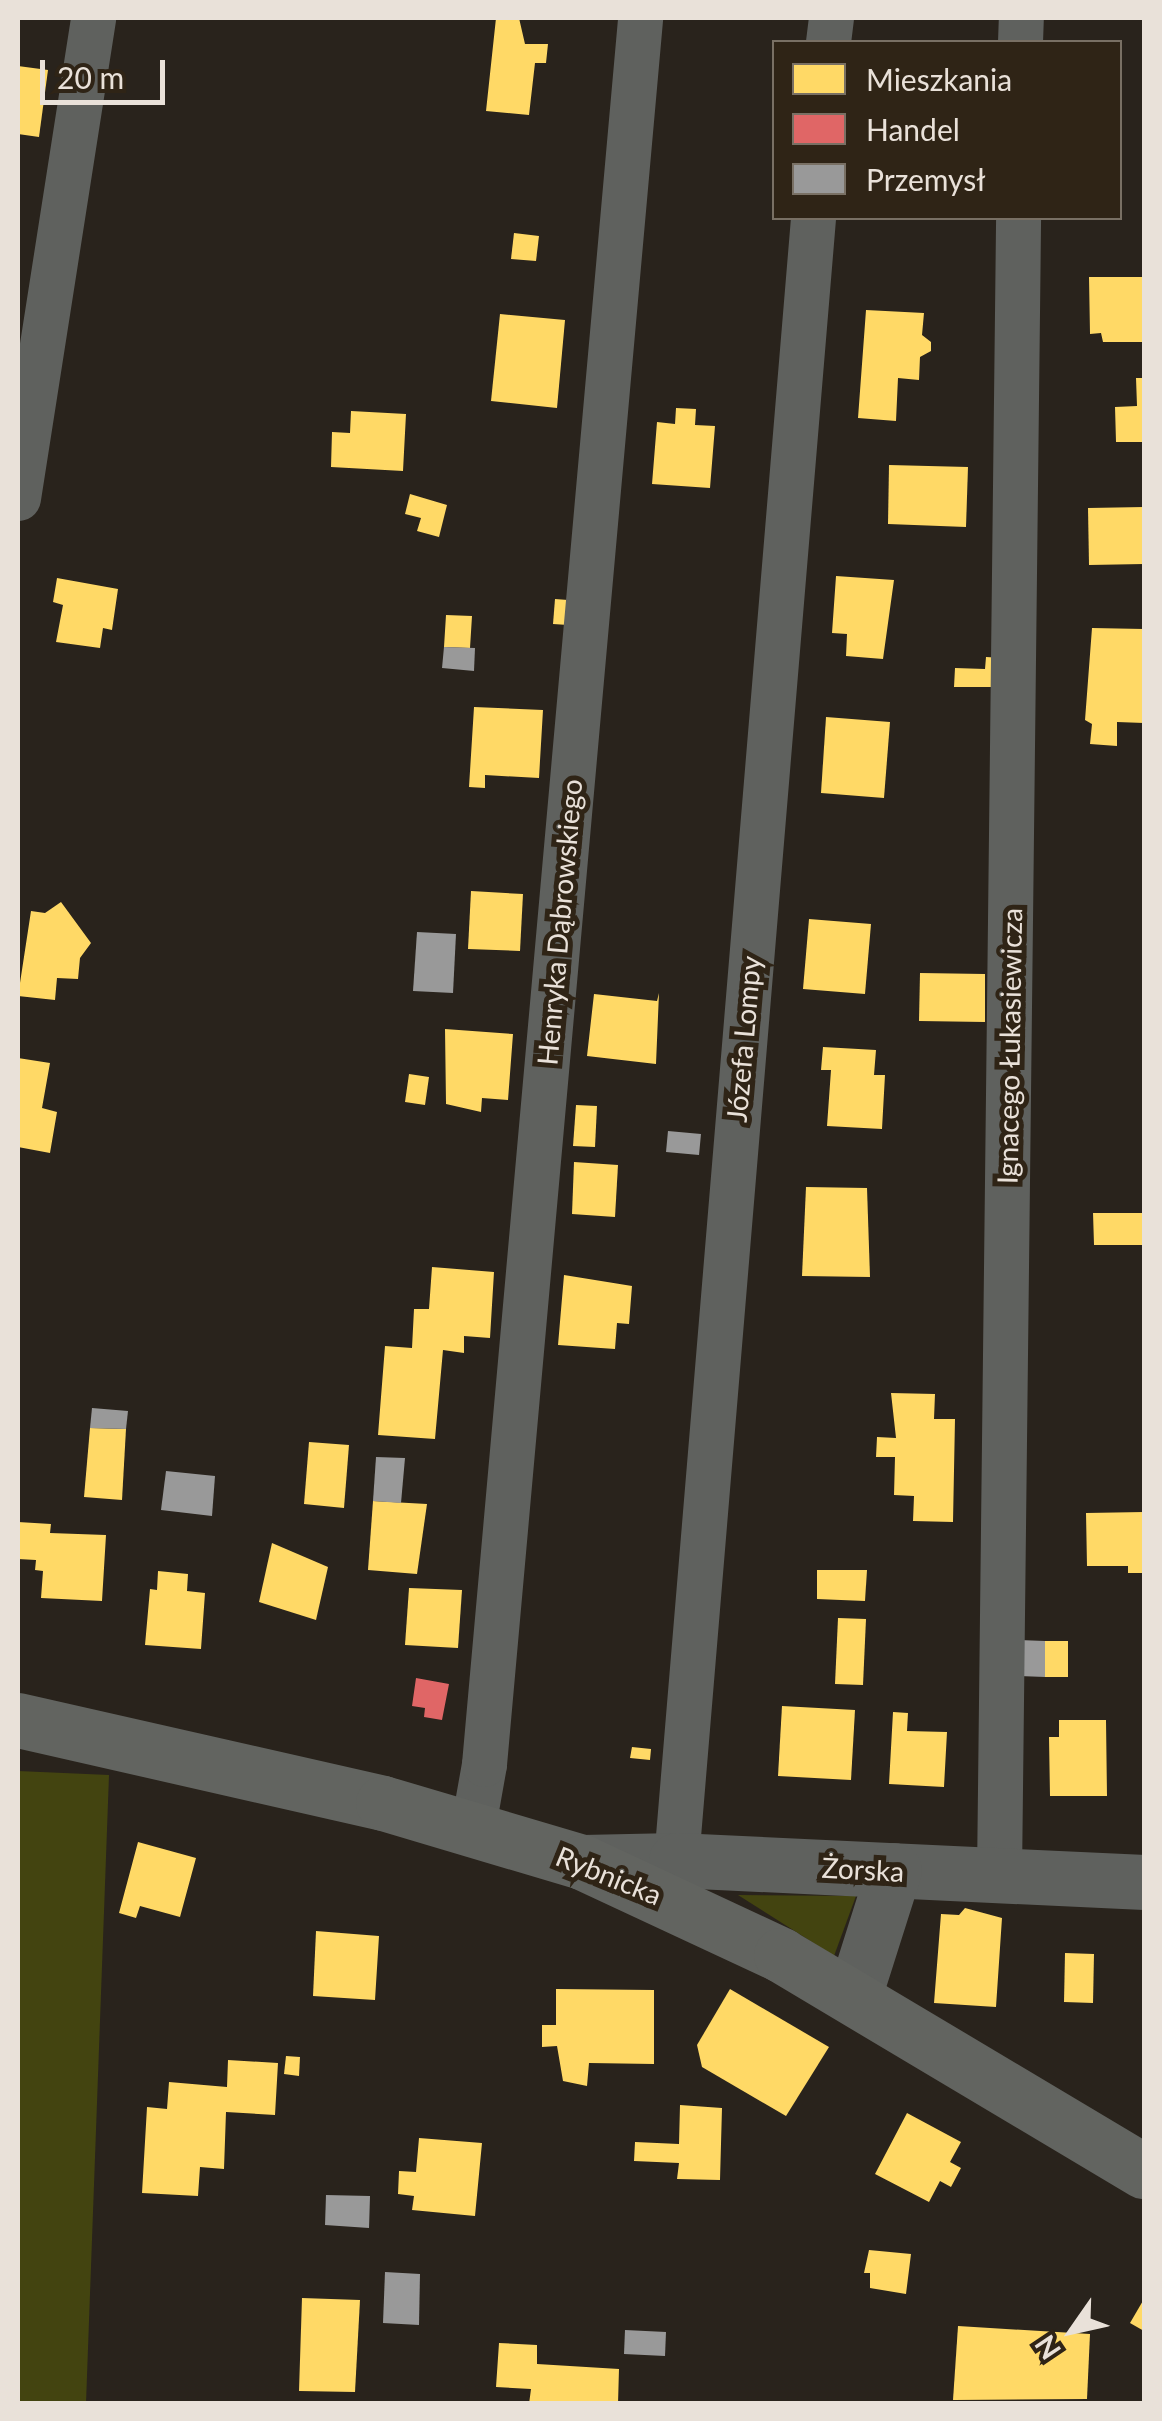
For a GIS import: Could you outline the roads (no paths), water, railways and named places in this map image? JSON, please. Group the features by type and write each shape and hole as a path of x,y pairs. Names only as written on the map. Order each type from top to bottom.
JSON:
{"main road":[{"name":"Rybnicka","path":"18,1720 473,1826 582,1862 687,1906 854,1996 1144,2170"}],"street":[{"path":"18,498 93,18"},
{"name":"Henryka Dąbrowskiego","path":"473,1826 484,1764 640,18"},
{"name":"Józefa Lompy","path":"676,1860 814,220"},
{"name":"Ignacego Łukasiewicza","path":"999,1876 1018,220"},
{"name":"Żorska","path":"582,1862 676,1860 1144,1882"},
{"path":"854,1996 894,1870"}]}
